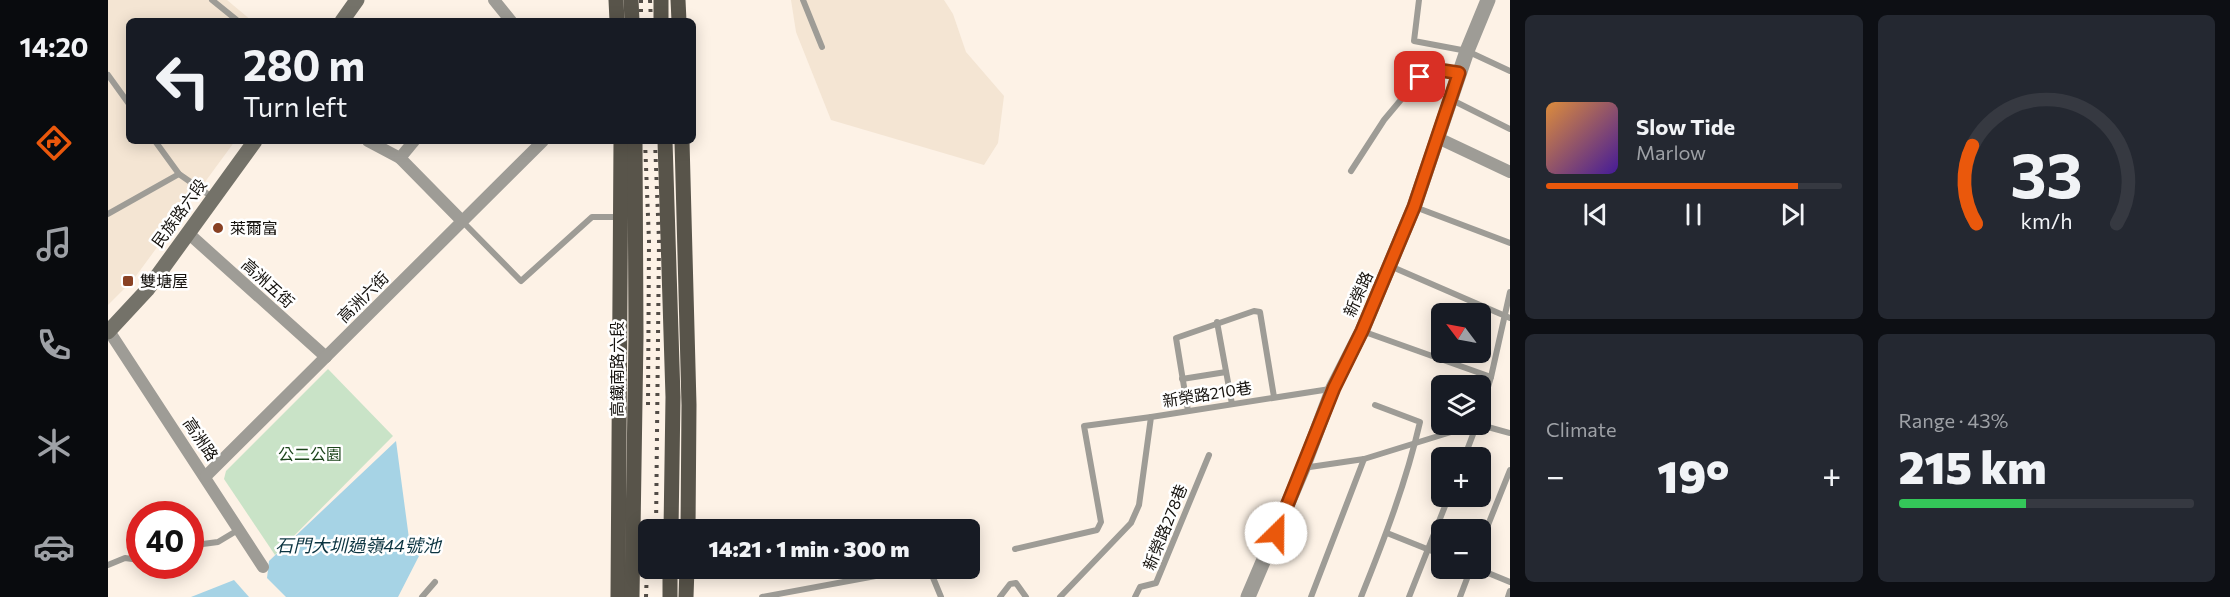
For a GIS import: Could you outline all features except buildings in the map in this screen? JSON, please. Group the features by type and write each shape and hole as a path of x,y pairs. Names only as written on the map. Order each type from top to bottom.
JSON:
{"main road":[{"path":"344,18 357,0"},
{"path":"616,0 617,18"},
{"path":"631,0 632,18"},
{"path":"661,0 661,18"},
{"path":"678,0 679,18"},
{"name":"民族路六段","path":"108,331 147,290 253,144"},
{"name":"高鐵南路六段","path":"618,597 621,144"},
{"name":"高鐵南路六段","path":"632,597 635,478 635,144"},
{"path":"665,144 673,397 671,519"},
{"path":"682,144 689,453 688,519"},
{"path":"673,397 689,453"},
{"path":"620,406 635,478"},
{"path":"670,579 670,597"},
{"path":"686,597 687,579"}],"street":[{"path":"494,0 509,18"},
{"name":"新榮路","path":"1248,597 1334,388 1362,331 1414,207 1459,73 1488,0"},
{"path":"1438,138 1510,172"},
{"path":"374,144 400,158 462,221"},
{"path":"400,158 412,144"},
{"name":"高洲六街","path":"206,476 540,144"},
{"name":"高洲五街","path":"188,233 326,357"},
{"name":"高洲路","path":"108,331 206,476 263,567"}],"lane":[{"path":"212,0 234,18"},
{"path":"803,0 822,47"},
{"path":"1419,0 1414,41 1467,51 1510,71"},
{"path":"1351,171 1384,120 1420,77 1439,70 1459,73"},
{"path":"108,75 126,100"},
{"path":"1450,99 1510,129"},
{"path":"157,144 178,174 213,197"},
{"path":"108,214 178,174"},
{"path":"1414,207 1510,243"},
{"path":"462,221 521,281 592,217 622,217"},
{"path":"1390,266 1507,317"},
{"path":"1491,377 1507,317 1510,292"},
{"path":"1188,411 1176,338 1254,311 1260,312 1274,397"},
{"path":"1217,322 1232,404"},
{"path":"1362,331 1485,375"},
{"path":"1182,379 1226,372"},
{"name":"新榮路210巷","path":"1060,597 1131,523 1141,499 1151,417 1334,388"},
{"path":"1361,597 1387,532 1420,422 1375,405"},
{"path":"1015,549 1097,530 1101,522 1084,426 1151,417"},
{"path":"1491,428 1510,433"},
{"path":"1303,468 1365,459 1441,435"},
{"name":"新榮路278巷","path":"1135,597 1140,587 1156,584 1209,455"},
{"path":"1311,597 1365,459"},
{"path":"1490,519 1510,470"},
{"path":"1409,597 1445,507"},
{"path":"204,544 218,542 239,530"},
{"path":"1387,532 1431,550"},
{"path":"108,565 126,558"},
{"path":"1491,574 1510,582"},
{"path":"762,597 859,579"},
{"path":"934,579 941,597"},
{"path":"1460,597 1467,579"},
{"path":"422,597 435,582"},
{"path":"1000,597 1010,584 1016,583 1026,597"},
{"path":"1508,597 1510,591"}],"shaded area":[{"path":"108,0 227,0 248,18 126,18 126,144 233,144 133,280 108,305"},
{"path":"791,0 944,0 953,14 966,52 1004,96 998,143 984,165 831,120 796,32"}],"green space":[{"name":"公二公園","path":"328,369 393,436 275,555 224,479 226,471"}],"water":[{"name":"石門大圳過嶺44號池","path":"396,441 410,546 419,556 398,597 286,597 267,578 269,561"},
{"name":"石門大圳過嶺44號池","path":"234,580 249,597 191,597"}],"railway":[{"path":"641,0 641,18"},
{"path":"650,0 651,18"},
{"path":"645,144 649,241 648,407"},
{"path":"655,144 659,241 656,519"},
{"path":"646,597 647,579"}],"place":[{"name":"萊爾富","path":"218,228"},
{"name":"雙塘屋","path":"128,281"}],"route":[{"path":"1276,533 1334,388 1362,331 1414,207 1459,73 1439,70 1420,77"}]}
